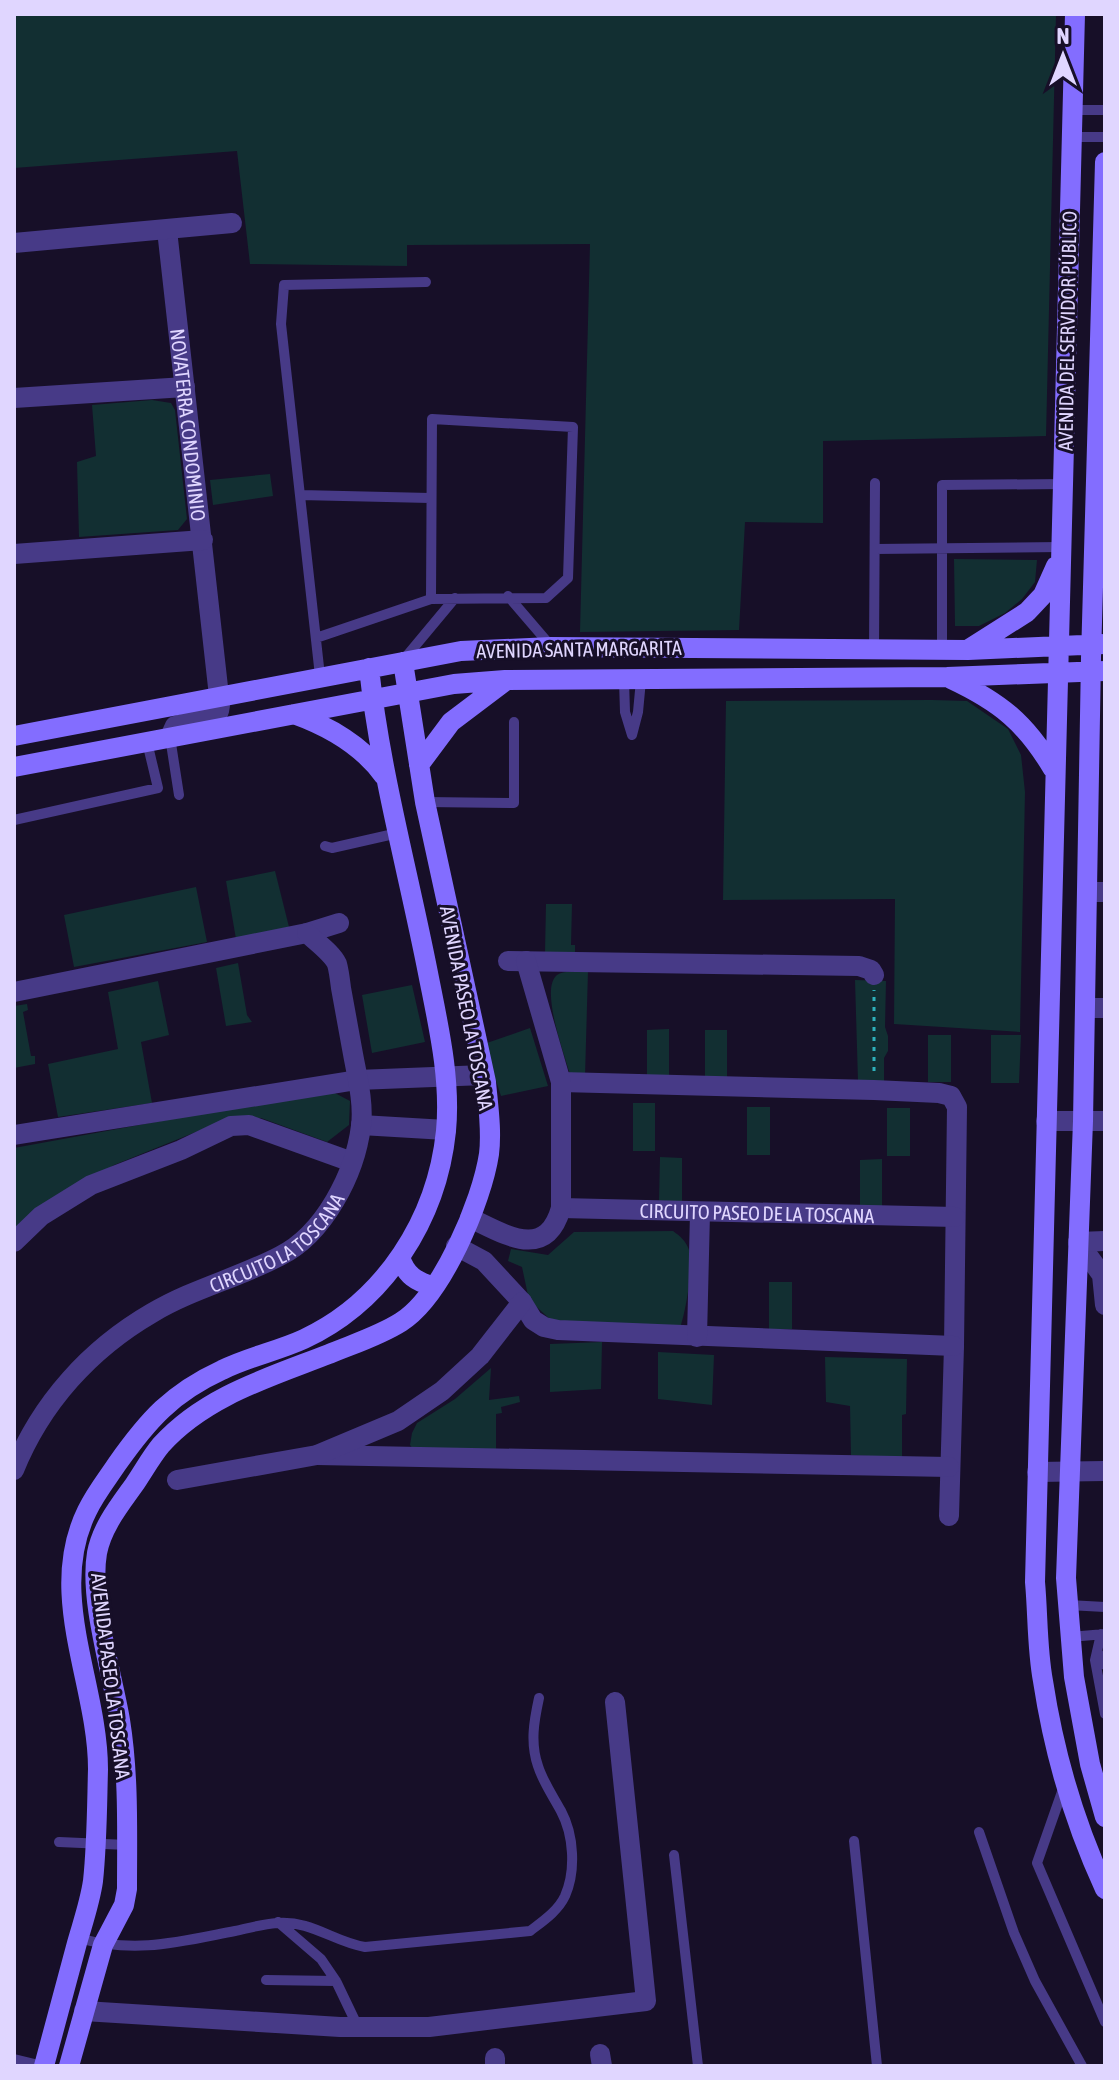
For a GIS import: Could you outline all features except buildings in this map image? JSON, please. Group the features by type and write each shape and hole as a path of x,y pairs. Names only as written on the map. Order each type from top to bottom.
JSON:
{"main road":[{"name":"AVENIDA DEL SERVIDOR PÚBLICO","path":"1075,14 1035,1582 1042,1678 1065,1783 1086,1847 1105,1889"},
{"name":"AVENIDA DEL SERVIDOR PÚBLICO","path":"1104,1813 1090,1764 1070,1637 1068,1605 1069,1471 1083,1121 1095,1008 1098,782 1091,751 1098,672 1105,162"},
{"path":"1100,520 1105,542"},
{"path":"968,650 1027,612 1043,595 1061,551"},
{"name":"AVENIDA SANTA MARGARITA","path":"14,736 461,651 551,647 968,650 1098,645"},
{"name":"AVENIDA PASEO LA TOSCANA","path":"69,2066 103,1945 124,1905 127,1889 125,1765 96,1585 97,1553 108,1523 161,1445 198,1412 243,1388 376,1335 403,1321 434,1287 470,1218 483,1179 489,1152 490,1123 484,1075 425,802 403,662"},
{"name":"AVENIDA PASEO LA TOSCANA","path":"43,2066 93,1883 98,1767 96,1735 77,1646 72,1592 74,1548 86,1512 144,1425 180,1393 223,1369 304,1339 344,1316 375,1291 417,1229 431,1198 446,1130 444,1068 413,898 386,780 369,668"},
{"name":"AVENIDA SANTA MARGARITA","path":"14,767 454,684 505,680 947,677 1098,672"},
{"path":"947,677 1002,706 1037,741 1055,771"},
{"path":"419,765 451,722 505,680"},
{"path":"294,714 327,727 354,745 386,780"},
{"path":"1091,751 1105,721"},
{"path":"14,747 55,738 77,724"},
{"path":"379,740 396,731 413,735"},
{"path":"444,1068 479,1052"},
{"path":"400,1257 409,1276 434,1287"},
{"path":"98,1767 125,1765"}],"street":[{"path":"14,243 232,223"},
{"name":"NOVATERRA CONDOMINIO","path":"167,230 219,696"},
{"path":"14,398 185,387"},
{"path":"14,554 203,540"},
{"path":"170,737 175,726 219,711 219,696"},
{"path":"14,992 307,933 339,923"},
{"name":"CIRCUITO LA TOSCANA","path":"14,1470 27,1439 60,1389 108,1343 163,1307 200,1288 245,1273 284,1254 313,1230 336,1198 352,1162 361,1125 357,1080 336,961 307,933"},
{"path":"470,1218 502,1233 534,1240 547,1235 556,1225 561,1208 561,1082 517,961 859,966 871,970 874,975"},
{"path":"14,1135 444,1068 484,1075"},
{"path":"561,1082 874,1090 951,1096 957,1107 949,1516"},
{"path":"1046,1121 1105,1121"},
{"path":"14,1242 41,1216 91,1185 181,1150 231,1126 249,1125 352,1162"},
{"path":"361,1125 446,1130"},
{"name":"CIRCUITO PASEO DE LA TOSCANA","path":"561,1208 955,1217"},
{"path":"697,1337 700,1213"},
{"path":"1078,1242 1105,1241"},
{"path":"1078,1242 1102,1275 1105,1305"},
{"path":"456,1246 484,1261 522,1302 533,1320 544,1327 558,1330 954,1346"},
{"path":"317,1455 398,1421 442,1391 480,1356 522,1302"},
{"path":"398,1421 406,1458"},
{"path":"177,1480 317,1455 949,1467"},
{"path":"1037,1472 1105,1471"},
{"path":"84,2011 225,2022 429,2027 646,2001 615,1702"}],"lane":[{"path":"1072,110 1105,110"},
{"path":"1072,137 1105,137"},
{"path":"320,676 281,324 284,285 426,282"},
{"path":"316,638 431,599 546,598 568,578 573,427 432,419 431,599"},
{"path":"874,650 875,483"},
{"path":"942,650 942,485 1063,484"},
{"path":"300,495 430,498"},
{"path":"875,549 1061,551"},
{"path":"508,596 551,647"},
{"path":"403,662 455,598"},
{"path":"425,802 514,803 514,722"},
{"path":"170,737 179,795"},
{"path":"14,820 158,788 147,742"},
{"path":"325,846 332,848 398,833"},
{"path":"1068,1605 1105,1607"},
{"path":"1070,1637 1103,1634 1097,1651 1096,1676 1105,1714"},
{"path":"1097,1651 1105,1665"},
{"path":"78,1938 128,1948 169,1944 278,1922 304,1924 349,1944 365,1947 530,1931 550,1916 564,1897 572,1871 570,1837 562,1813 538,1766 533,1740 539,1698"},
{"path":"1065,1783 1037,1863 1105,2022"},
{"path":"979,1832 1014,1933 1082,2066"},
{"path":"854,1841 877,2066"},
{"path":"59,1842 127,1845"},
{"path":"674,1855 698,2066"},
{"path":"278,1922 321,1959 336,1981 358,2027"},
{"path":"266,1980 336,1981"},
{"path":"14,2059 43,2066"}],"path":[{"path":"874,975 874,1090"}],"green space":[{"path":"14,14 1056,14 1046,436 823,441 823,523 745,522 739,630 580,632 590,244 407,245 407,266 250,264 237,151 14,168"},
{"path":"152,400 171,403 175,410 187,519 178,530 79,537 77,462 96,456 92,405"},
{"path":"270,474 273,496 213,505 210,480"},
{"path":"954,559 1037,560 1035,582 1022,599 1005,613 979,626 955,626"},
{"path":"726,701 967,701 1008,729 1021,755 1025,792 1020,1032 894,1024 895,899 723,900"},
{"path":"275,871 289,927 236,939 226,881"},
{"path":"196,887 207,942 74,967 64,915"},
{"path":"546,904 572,904 571,945 575,945 575,952 545,953"},
{"path":"238,963 247,1015 252,1022 226,1026 216,968"},
{"path":"588,971 585,1077 571,1078 552,1008 552,983 560,973"},
{"path":"855,980 886,981 888,1051 884,1058 884,1081 858,1081"},
{"path":"158,981 169,1035 141,1042 152,1103 58,1117 48,1064 118,1049 108,992"},
{"path":"412,985 425,1042 372,1053 362,995"},
{"path":"27,1004 28,1010 23,1012 35,1064 14,1068 14,1006"},
{"path":"530,1028 548,1086 501,1096 484,1044"},
{"path":"669,1029 669,1077 647,1077 647,1030"},
{"path":"705,1030 727,1030 727,1078 705,1078"},
{"path":"928,1035 951,1035 951,1082 928,1082"},
{"path":"991,1035 1021,1035 1019,1083 991,1083"},
{"path":"333,1092 350,1101 349,1125 327,1142 261,1118 223,1121 114,1165 14,1231 14,1148 302,1095"},
{"path":"633,1103 655,1103 655,1151 633,1151"},
{"path":"747,1107 770,1107 770,1155 747,1155"},
{"path":"887,1108 910,1108 910,1156 887,1156"},
{"path":"660,1157 682,1158 682,1202 659,1202"},
{"path":"882,1159 882,1207 860,1207 860,1160"},
{"path":"673,1231 686,1244 691,1266 681,1325 648,1327 552,1321 529,1300 522,1267 508,1261 511,1249 548,1255 574,1232"},
{"path":"769,1282 792,1282 792,1329 769,1329"},
{"path":"602,1342 601,1389 550,1392 550,1344"},
{"path":"658,1352 714,1355 712,1405 658,1399"},
{"path":"825,1357 907,1359 902,1458 851,1455 850,1406 826,1402"},
{"path":"491,1368 489,1400 519,1396 520,1402 501,1407 502,1413 496,1414 496,1450 417,1454 410,1445 417,1423 455,1399"}]}
